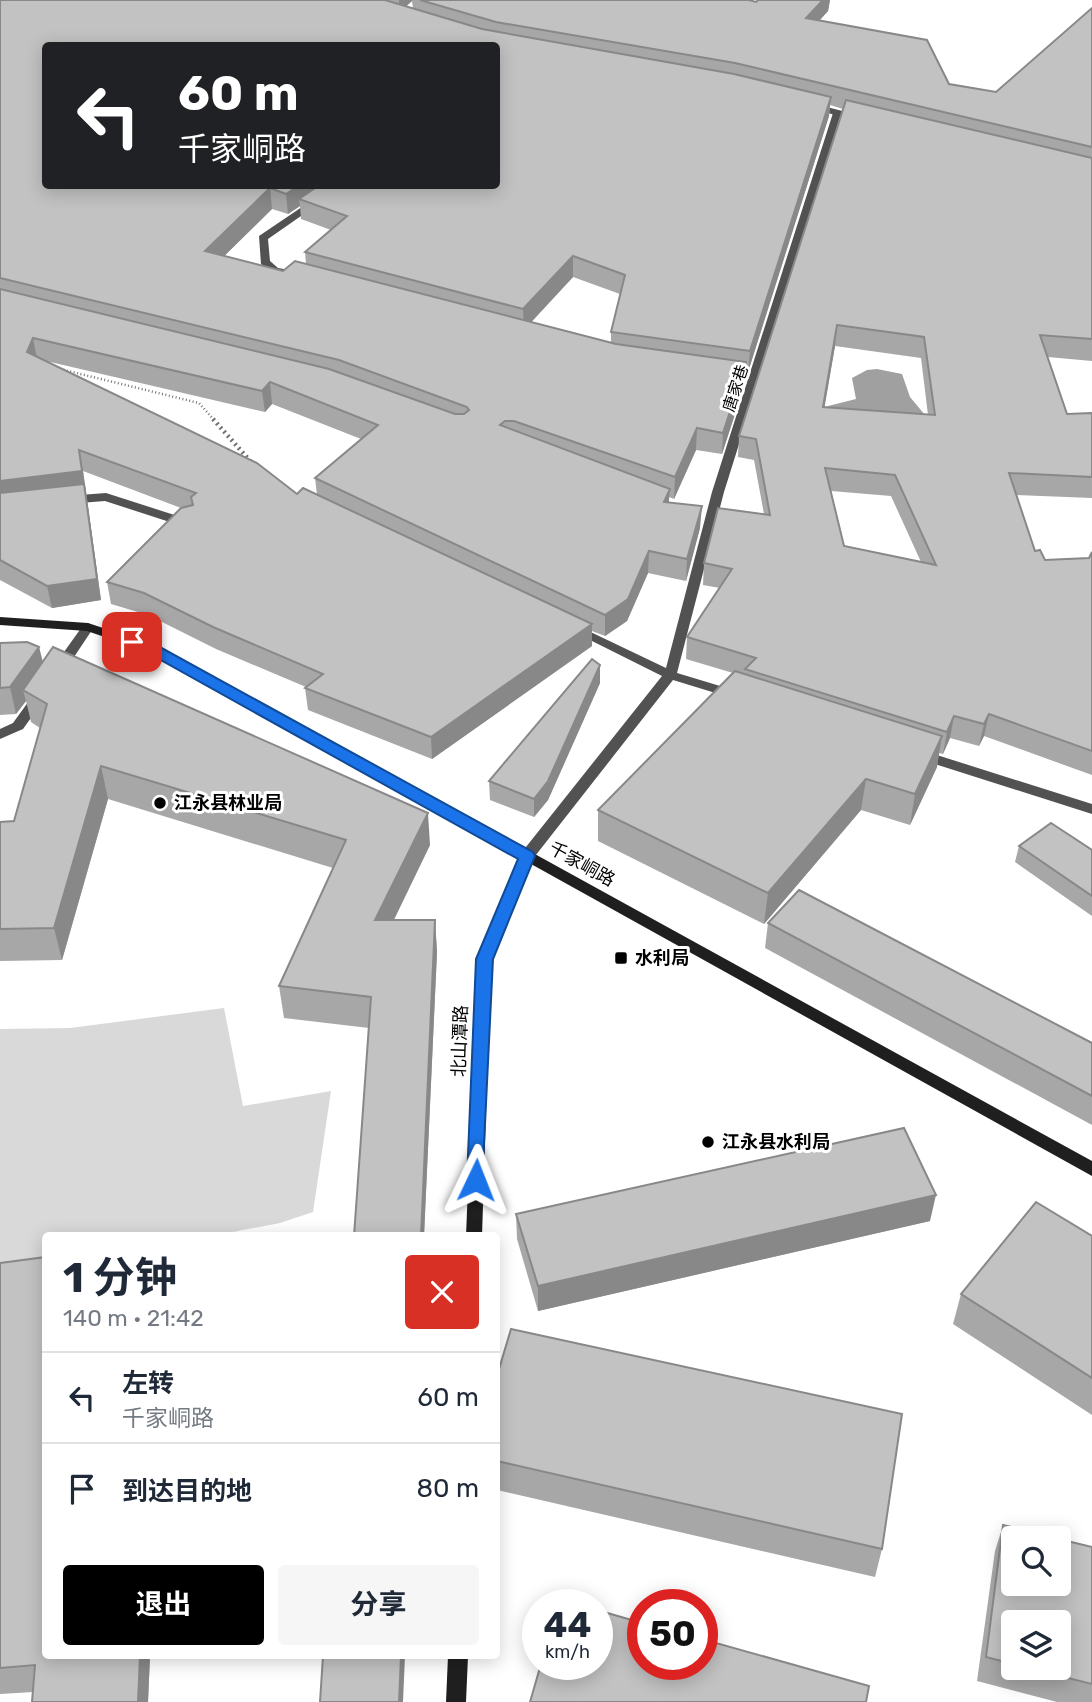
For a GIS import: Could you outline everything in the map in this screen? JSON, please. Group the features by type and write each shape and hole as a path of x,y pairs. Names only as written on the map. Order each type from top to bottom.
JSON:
{"main road":[{"name":"千家峒路","path":"0,621 88,627 153,649 1092,1169"},
{"name":"北山潭路","path":"474,1232 484,959 527,856"},
{"path":"456,1702 457,1659"}],"street":[{"path":"800,104 864,119"},
{"name":"唐家巷","path":"670,675 711,519 838,113"},
{"path":"307,276 275,270 265,262 263,237 335,189"},
{"path":"740,377 754,379"},
{"path":"52,502 106,497 189,524"},
{"path":"699,514 711,519"},
{"path":"557,621 670,675 749,700"},
{"path":"0,734 18,726 88,627"},
{"path":"527,856 670,675"},
{"path":"907,750 1092,809"}],"path":[{"path":"58,368 199,402 251,462 244,468"}],"shaded area":[{"path":"877,369 902,374 910,397 925,415 821,412 828,406 856,399 852,378 867,370"},
{"path":"224,1008 243,1106 331,1091 313,1212 280,1223 232,1232 42,1232 42,1269 0,1275 0,1029 70,1028"}],"building":[{"path":"0,0 385,0 482,29 734,74 831,97 750,351 611,332 625,275 573,256 523,309 305,252 347,216 299,199 314,189 500,189 500,42 42,42 42,189 269,189 205,251 283,271 295,261 616,344 746,362 723,433 697,428 675,477 514,421 505,421 500,425 670,489 664,502 702,506 687,559 649,551 628,599 605,615 315,478 378,425 270,382 262,391 33,338 27,352 257,463 297,494 303,488 592,624 431,737 305,688 323,674 213,627 144,593 107,582 181,508 193,505 191,497 196,493 79,450 82,471 0,481 0,289 329,369 455,414 464,414 469,410 467,407 339,360 0,278"},
{"path":"420,0 823,0 806,18 927,40 949,84 996,92 1092,8 1092,147 735,63 496,22"},
{"path":"846,100 1092,158 1092,339 1040,335 1067,414 1092,413 1092,477 1009,473 1035,551 1040,550 1045,560 1089,558 1092,552 1092,751 989,714 984,724 954,716 947,732 745,669 756,658 687,637 732,569 704,563 718,508 770,515 756,439 739,436","holes":["837,325 924,337 935,415 823,407","825,468 895,475 936,565 844,546"]},
{"path":"273,189 294,189 286,194"},
{"path":"84,484 97,579 47,586 0,560 0,493"},
{"path":"27,642 39,647 10,687 0,688 0,643"},
{"path":"53,647 428,813 375,920 435,920 421,1232 354,1232 371,997 279,986 346,840 101,766 54,928 0,929 0,822 14,821 47,704 23,690"},
{"path":"592,659 600,665 548,781 534,799 489,781"},
{"path":"735,671 942,736 915,794 866,779 768,893 598,810"},
{"path":"1051,823 1092,850 1092,896 1019,846"},
{"path":"799,890 1092,1043 1092,1096 768,923"},
{"path":"904,1128 936,1195 538,1286 516,1214"},
{"path":"1036,1202 1092,1236 1092,1378 961,1294"},
{"path":"42,1258 42,1659 140,1659 138,1702 32,1702 35,1665 0,1668 0,1263"},
{"path":"511,1329 902,1414 882,1549 500,1462 500,1366"},
{"path":"1001,1541 1001,1596 1071,1596 1071,1542 1092,1547 1092,1684 1071,1679 1071,1610 1001,1610 1001,1661 986,1657"},
{"path":"613,1615 627,1619 627,1680 718,1680 718,1644 869,1686 866,1702 530,1702 536,1680 613,1680"},
{"path":"323,1659 401,1659 399,1702 320,1702"}],"place":[{"name":"江永县林业局","path":"160,803"},
{"name":"水利局","path":"621,958"},
{"name":"江永县水利局","path":"708,1142"}],"route":[{"path":"132,642 153,649 527,856 484,959 476,1180"}]}
